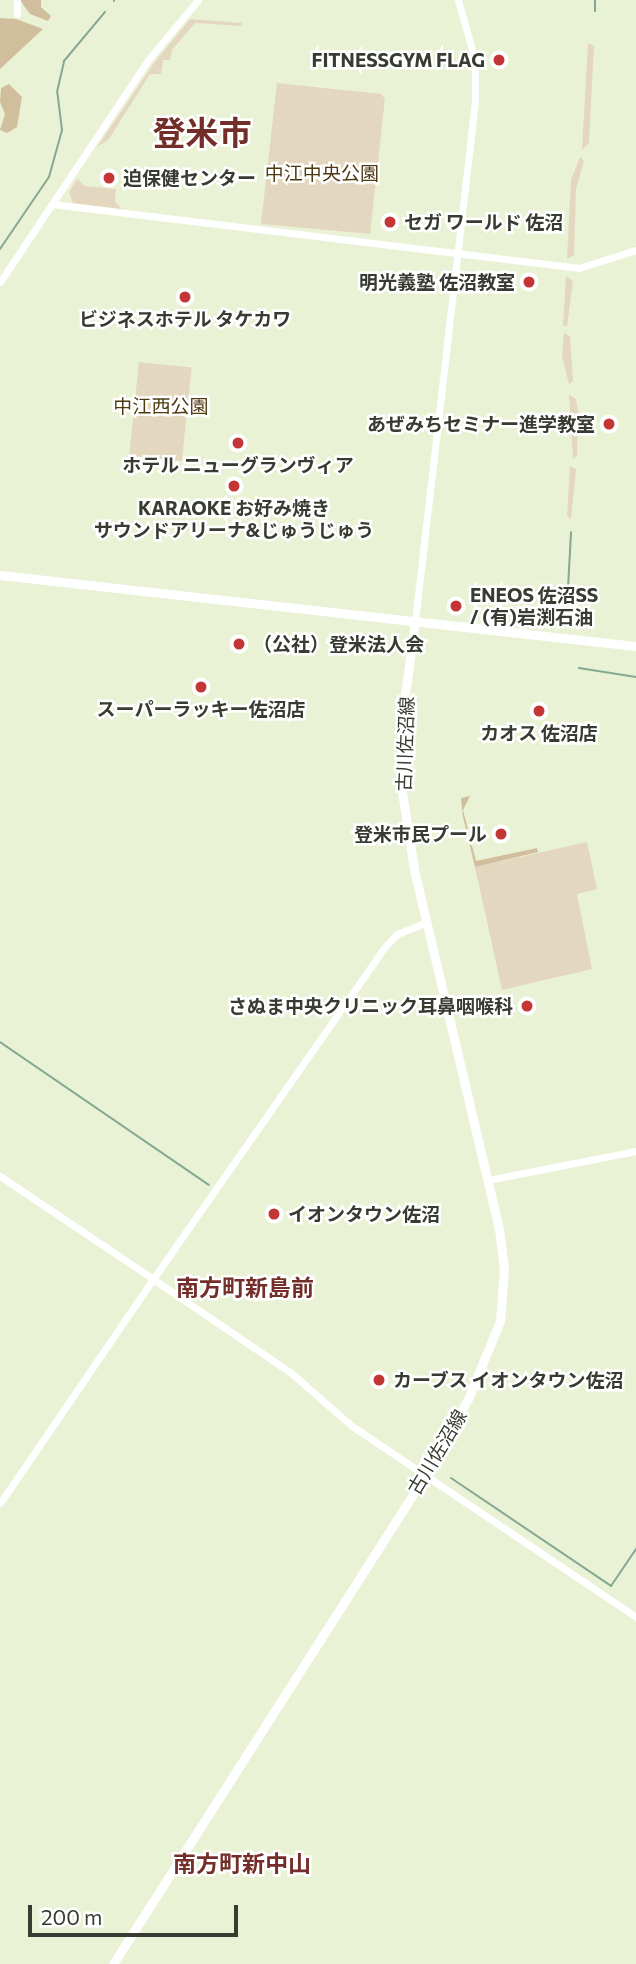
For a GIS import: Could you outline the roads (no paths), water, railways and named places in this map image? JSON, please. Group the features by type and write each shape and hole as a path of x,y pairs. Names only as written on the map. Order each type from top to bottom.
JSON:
{"main road":[{"path":"0,575 636,646"},
{"name":"古川佐沼線","path":"113,1964 426,1474 468,1399 500,1321 503,1257 488,1180 427,922 401,785 402,716 415,621"}],"street":[{"path":"17,0 17,14"},
{"path":"0,282 148,60 198,0"},
{"path":"415,621 477,79 458,0"},
{"path":"52,204 579,268 636,250"},
{"path":"0,1503 384,948 397,934 427,922"},
{"path":"488,1180 636,1151"},
{"path":"0,1175 290,1372 352,1426 636,1617"}],"waterway":[{"path":"595,0 595,11"},
{"path":"0,249 49,177 62,130 57,92 64,61 105,12"},
{"path":"566,625 571,532"},
{"path":"579,668 636,677"},
{"path":"0,1042 209,1185"},
{"path":"451,1478 611,1586 636,1549"}],"place":[{"name":"FITNESSGYM FLAG","path":"499,60"},
{"name":"迫保健センター","path":"109,178"},
{"name":"セガ ワールド 佐沼","path":"390,222"},
{"name":"明光義塾 佐沼教室","path":"529,282"},
{"name":"ビジネスホテル タケカワ","path":"185,297"},
{"name":"あぜみちセミナー進学教室","path":"609,424"},
{"name":"ホテル ニューグランヴィア","path":"238,443"},
{"name":"KARAOKE お好み焼き サウンドアリーナ&じゅうじゅう","path":"234,486"},
{"name":"ENEOS 佐沼SS / (有)岩渕石油","path":"456,606"},
{"name":"（公社）登米法人会","path":"239,644"},
{"name":"スーパーラッキー佐沼店","path":"201,687"},
{"name":"カオス 佐沼店","path":"539,711"},
{"name":"登米市民プール","path":"501,834"},
{"name":"さぬま中央クリニック耳鼻咽喉科","path":"527,1006"},
{"name":"イオンタウン佐沼","path":"274,1214"},
{"name":"カーブス イオンタウン佐沼","path":"379,1380"}],"district":[{"name":"登米市","path":"202,132"},
{"name":"南方町新島前","path":"245,1287"},
{"name":"南方町新中山","path":"242,1863"}],"park label":[{"name":"中江中央公園","path":"322,173"},
{"name":"中江西公園","path":"161,406"}]}
